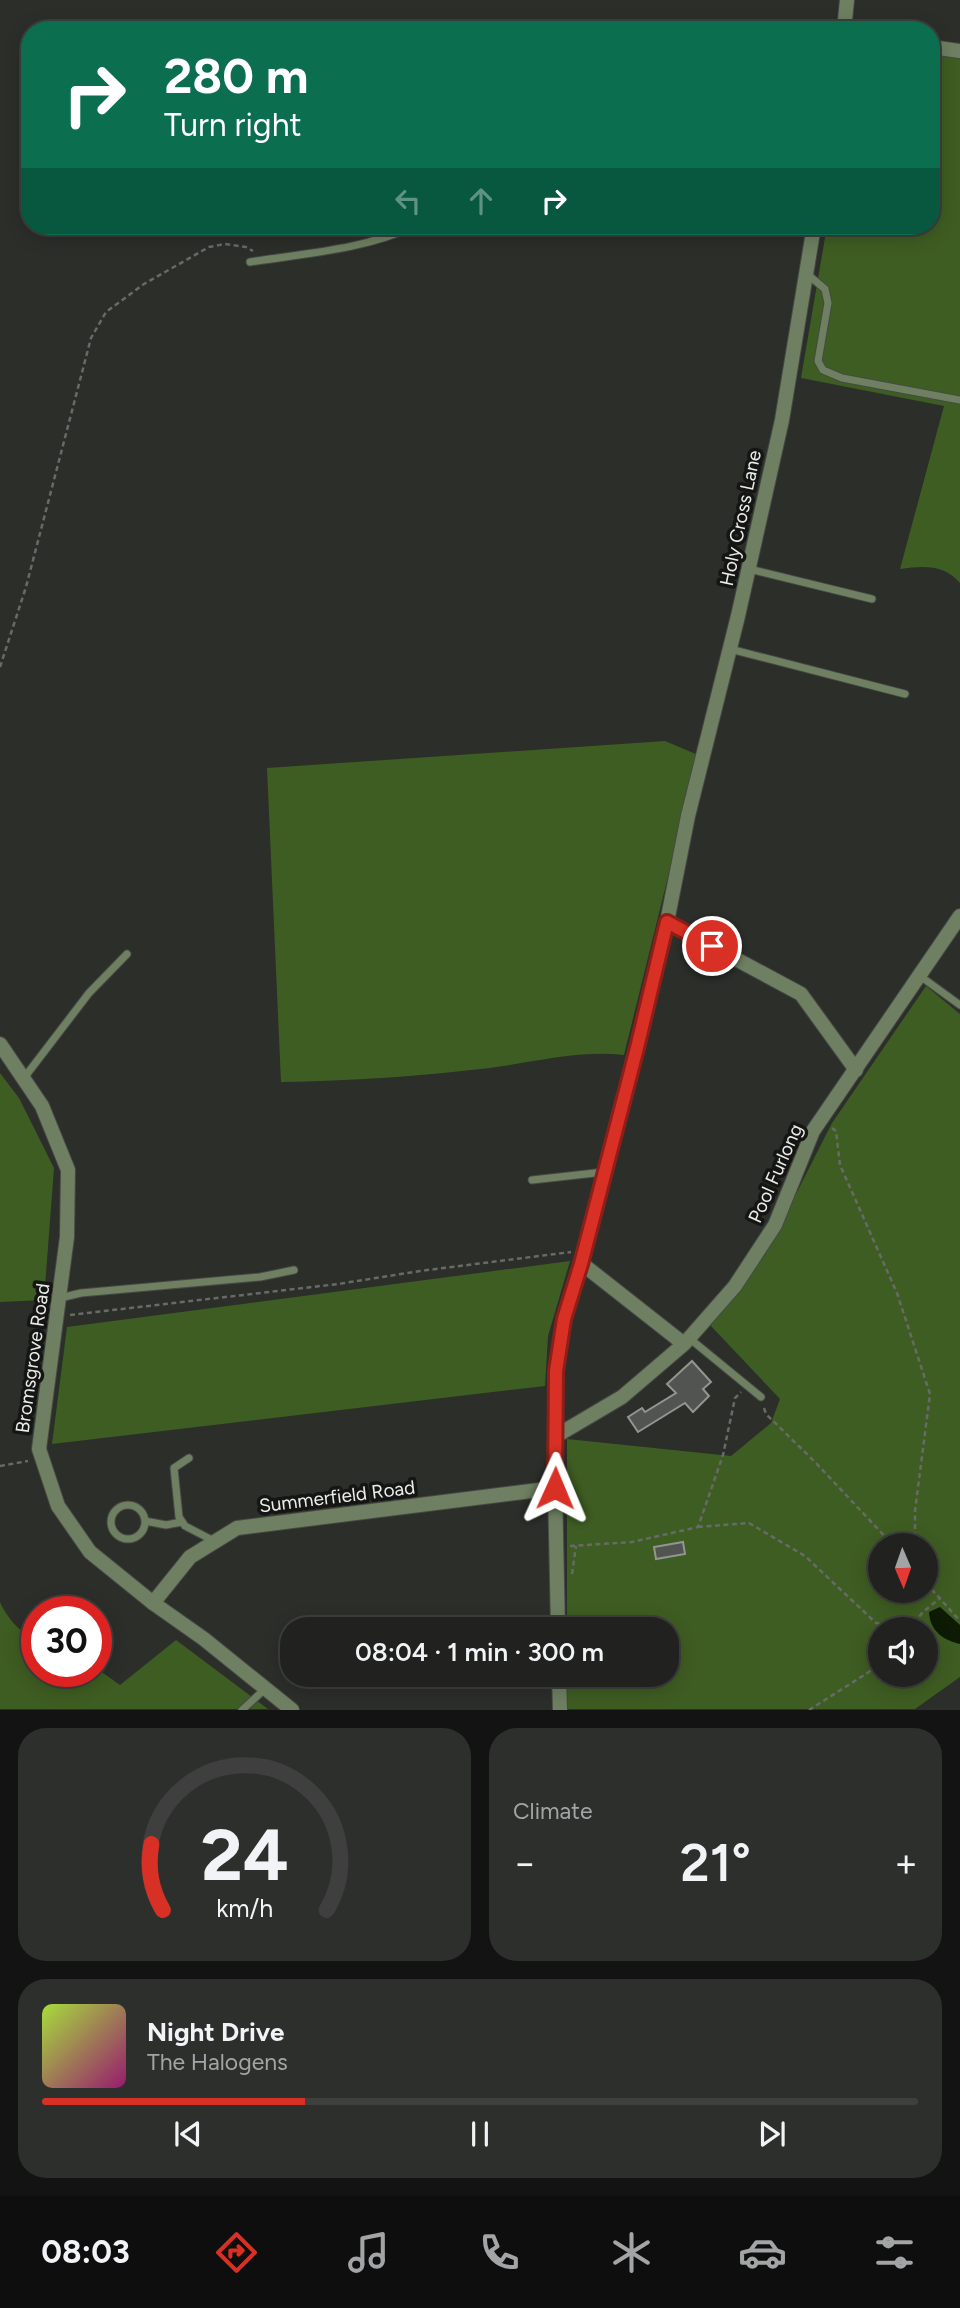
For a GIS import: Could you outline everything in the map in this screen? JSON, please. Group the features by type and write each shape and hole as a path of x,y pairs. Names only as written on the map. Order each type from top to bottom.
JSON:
{"street":[{"path":"845,21 847,0"},
{"path":"940,48 960,51"},
{"name":"Holy Cross Lane","path":"558,1617 556,1371 564,1319 637,1048 667,922 688,816 730,649 782,420 812,235"},
{"name":"Pool Furlong","path":"555,1436 622,1397 686,1341 735,1286 775,1225 813,1131 960,916"},
{"path":"667,922 801,994 856,1070"},
{"name":"Bromsgrove Road","path":"0,1044 42,1106 68,1170 67,1237 39,1449 58,1506 90,1552 292,1710"},
{"path":"582,1258 686,1341"},
{"name":"Summerfield Road","path":"153,1603 190,1557 237,1528 555,1488"},
{"path":"559,1687 560,1710"}],"lane":[{"path":"250,262 322,252 363,244 389,235"},
{"path":"806,274 825,289 827,296 818,361 823,370 842,378 960,400"},
{"path":"748,569 872,599"},
{"path":"730,649 905,694"},
{"path":"23,1079 89,993 127,954"},
{"path":"919,975 960,1005"},
{"path":"532,1180 604,1172"},
{"path":"59,1298 81,1293 260,1277 294,1270"},
{"path":"686,1341 761,1397"},
{"path":"189,1458 174,1468 179,1517 185,1526 215,1541"},
{"path":"127,1505 141,1511 145,1521 142,1532 132,1539 116,1534 111,1523 114,1513 127,1505"},
{"path":"145,1521 166,1525 182,1522"},
{"path":"242,1710 266,1689"}],"path":[{"path":"0,667 26,587 91,338 106,312 144,284 209,247 225,244 246,247 267,259"},
{"path":"821,1119 835,1131 840,1165 897,1293 930,1394 915,1511 915,1533"},
{"path":"57,1317 338,1284 420,1270 563,1252 582,1258"},
{"path":"698,1527 723,1455 734,1398 747,1386"},
{"path":"761,1397 766,1414 881,1533"},
{"path":"0,1466 20,1464 41,1456"},
{"path":"556,1547 632,1542 698,1527 749,1522 805,1556 876,1623 909,1629 923,1612 939,1599 960,1621"},
{"path":"809,1710 868,1673"}],"green space":[{"path":"940,54 960,56 960,583 940,569 900,569 944,406 801,378 825,235 940,235"},
{"path":"665,741 698,755 624,1055 574,1055 412,1076 281,1082 267,768"},
{"path":"926,986 960,1014 960,1677 915,1709 567,1709 567,1687 679,1687 679,1617 567,1617 567,1439 731,1456 771,1423 780,1399 710,1325 765,1255 832,1123"},
{"path":"0,1073 19,1098 54,1168 44,1300 0,1302"},
{"path":"570,1261 548,1336 545,1386 52,1444 67,1327"},
{"path":"0,1602 21,1630 21,1687 112,1687 112,1679 120,1685 176,1640 268,1709 0,1709"}],"shaded area":[{"path":"940,1607 960,1625 960,1644 948,1640 938,1632 938,1617 930,1617 929,1612"}],"building":[{"path":"692,1361 711,1382 703,1389 709,1396 693,1412 685,1403 638,1432 628,1417 642,1408 645,1412 676,1393 667,1384"},
{"path":"683,1542 685,1554 656,1559 654,1547"}],"route":[{"path":"555,1488 556,1371 564,1319 581,1264 667,922 712,946"}]}
